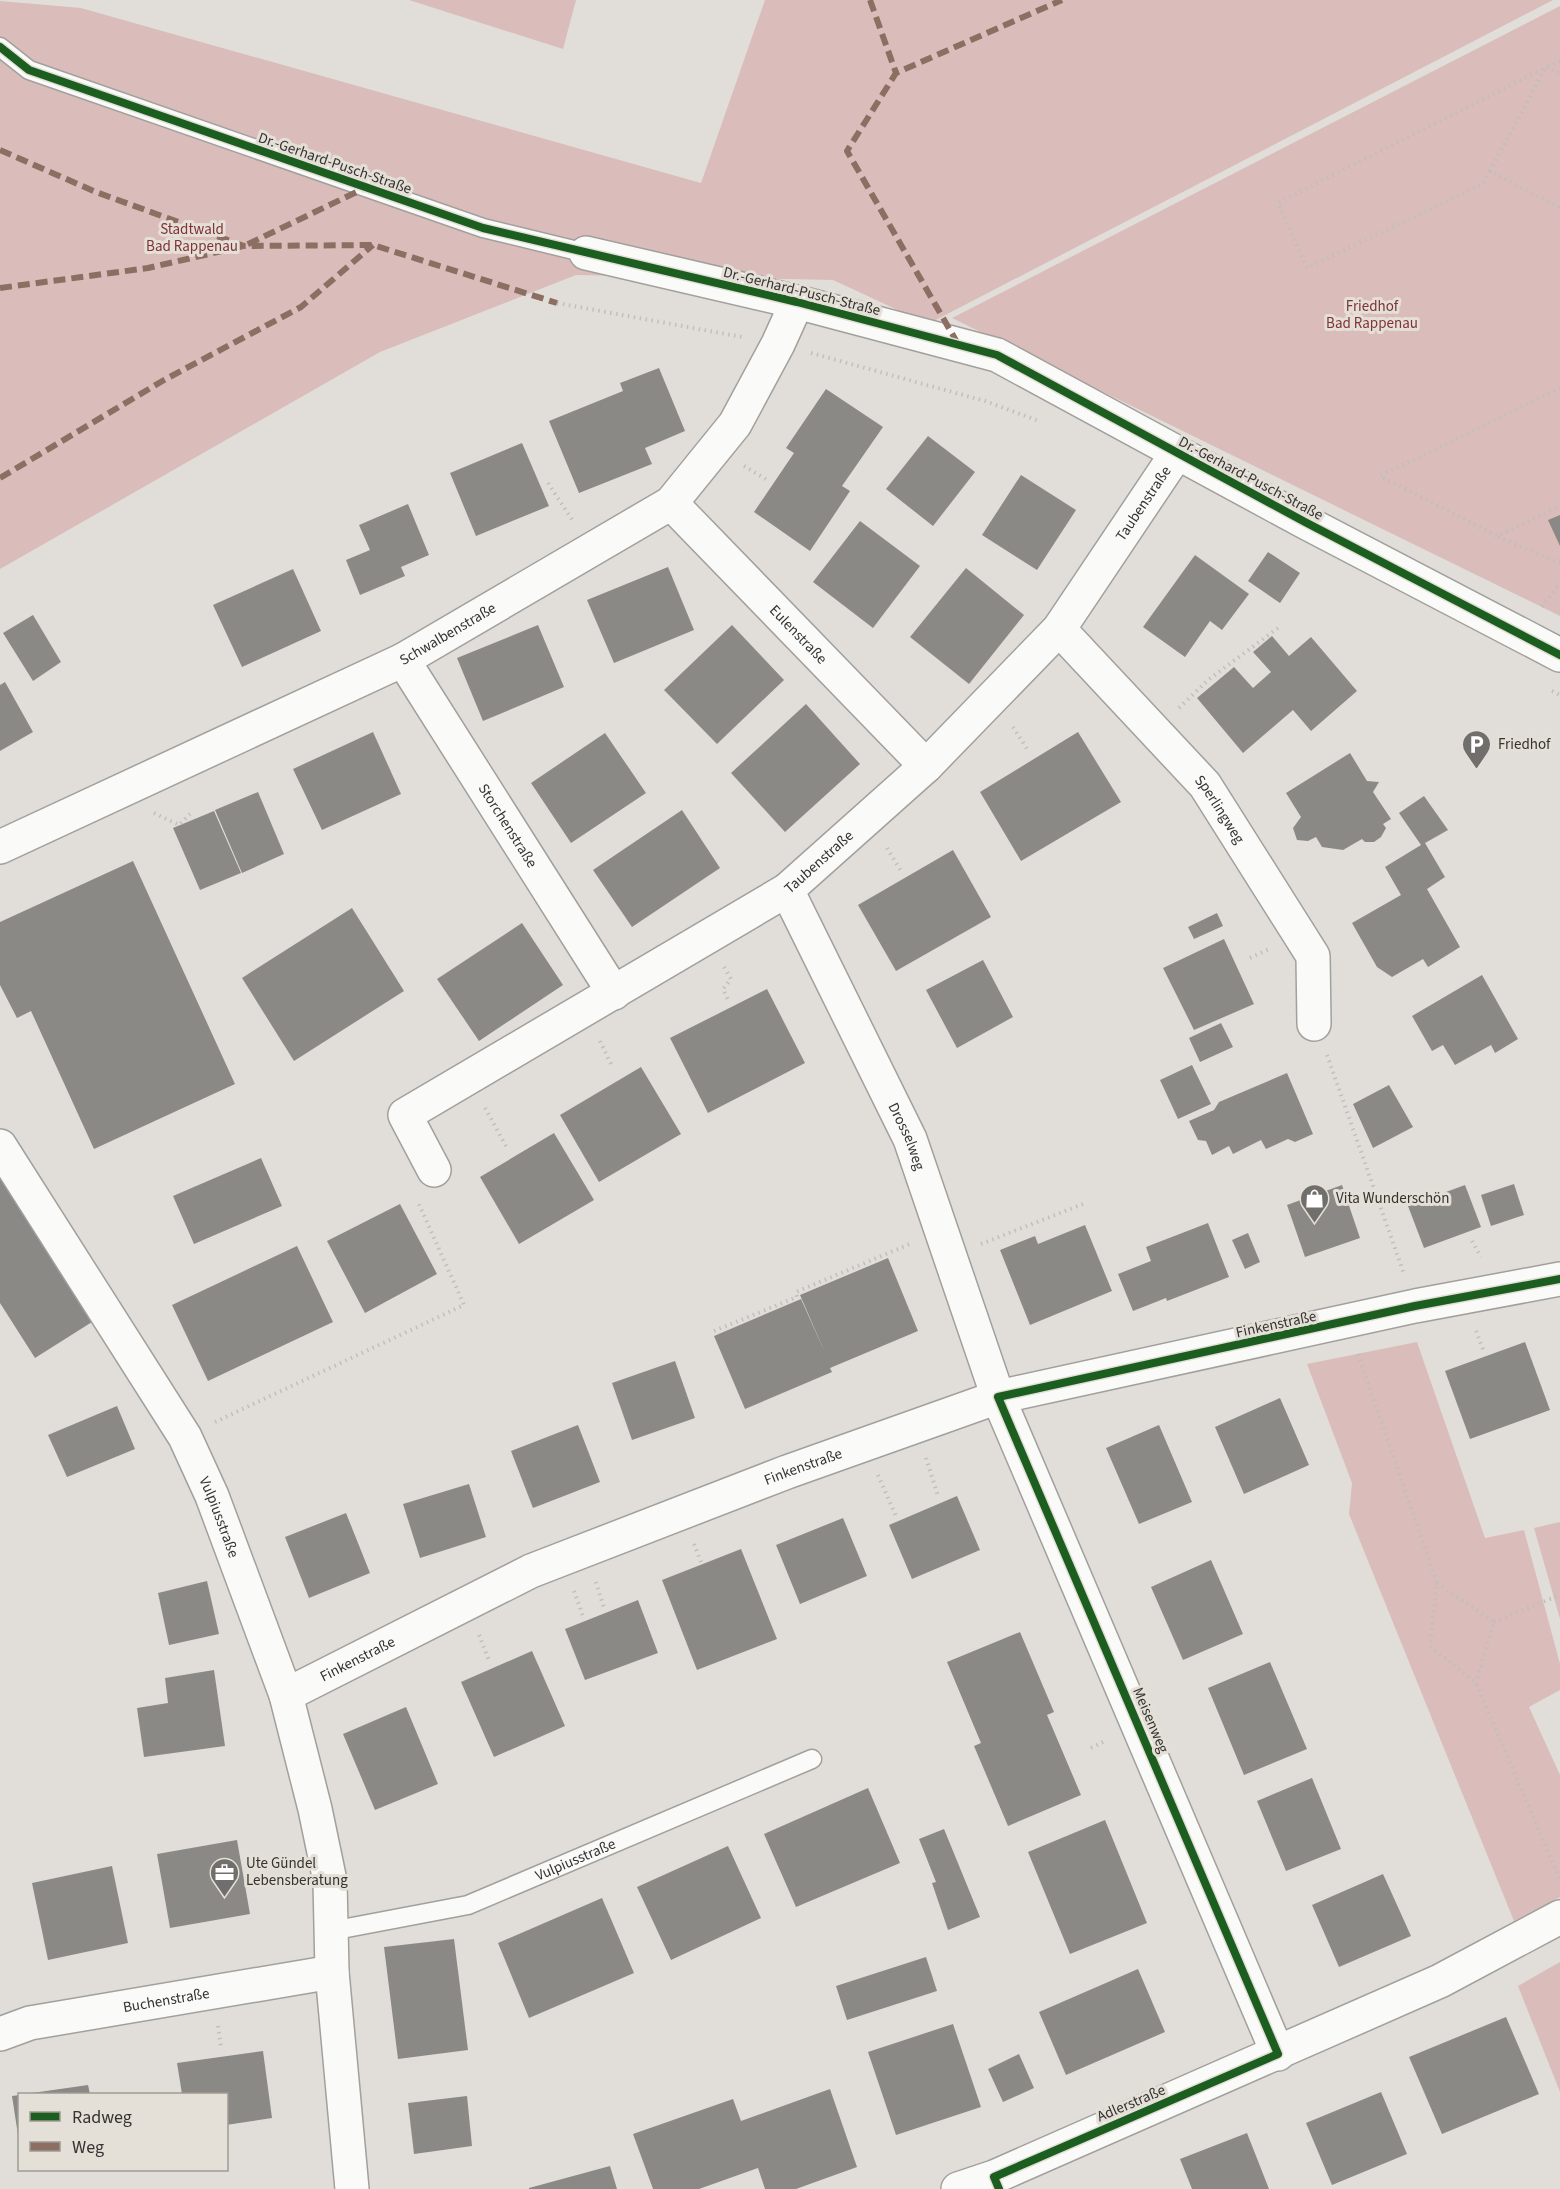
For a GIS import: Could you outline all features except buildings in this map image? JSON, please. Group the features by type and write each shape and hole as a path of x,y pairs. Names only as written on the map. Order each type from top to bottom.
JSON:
{"street":[{"name":"Dr.-Gerhard-Pusch-Straße","path":"586,253 797,302 997,355 1177,453 1560,655"},
{"name":"Schwalbenstraße","path":"0,846 403,660 671,502 735,424 778,344 797,302"},
{"name":"Taubenstraße","path":"434,1170 405,1115 787,890 926,766 1059,629 1177,453"},
{"name":"Eulenstraße","path":"671,502 926,766"},
{"name":"Sperlingweg","path":"1059,629 1205,785 1313,956 1314,1024"},
{"name":"Storchenstraße","path":"403,660 614,993"},
{"name":"Drosselweg","path":"787,890 910,1139 998,1397"},
{"name":"Vulpiusstraße","path":"0,1146 185,1437 212,1496 286,1695 315,1809 330,1881 332,1972 352,2189"},
{"name":"Finkenstraße","path":"286,1695 531,1571 864,1444 998,1397 1415,1306 1560,1279"},
{"name":"Meisenweg","path":"998,1397 1278,2054"},
{"name":"Adlerstraße","path":"958,2189 996,2183 1440,1981 1560,1917"},
{"name":"Buchenstraße","path":"0,2034 30,2023 332,1972"}],"lane":[{"name":"Dr.-Gerhard-Pusch-Straße","path":"0,47 29,70 483,228 586,253"},
{"name":"Vulpiusstraße","path":"331,1931 468,1905 812,1759"}],"path":[{"path":"1546,67 1483,184 1307,268 1278,203 1546,67 1560,61"},
{"path":"1546,67 1560,73"},
{"path":"1490,171 1560,208"},
{"path":"557,303 778,344"},
{"path":"1560,388 1380,476 1497,536 1560,563"},
{"path":"548,483 591,550"},
{"path":"1497,536 1560,506"},
{"path":"1153,730 1208,680 1278,628"},
{"path":"1314,1024 1325,1048 1415,1306"},
{"path":"468,1079 508,1150"},
{"path":"185,1437 464,1305 411,1185 434,1170"},
{"path":"714,1331 797,1297 796,1292 828,1277 1083,1204"},
{"path":"1347,1322 1437,1583 1430,1646 1476,1683 1560,1880"},
{"path":"864,1444 896,1516"},
{"path":"1437,1583 1494,1622"},
{"path":"1494,1622 1560,1595"},
{"path":"1476,1683 1494,1622"}],"green space":[{"path":"409,0 576,0 563,49"},
{"name":"Stadtwald Bad Rappenau","path":"765,0 1553,0 928,324 833,280 576,275 380,352 0,569 0,1 81,8 701,183"},
{"name":"Friedhof Bad Rappenau","path":"1560,6 1560,616 952,318"},
{"path":"1417,1342 1485,1538 1524,1530 1560,1664 1560,1690 1529,1707 1560,1775 1560,1897 1514,1921 1349,1514 1352,1483 1307,1364"},
{"path":"1560,1522 1560,1619 1534,1528"},
{"path":"1560,1962 1560,2092 1518,1986"}],"marked path":[{"path":"870,0 896,73"},
{"path":"958,344 847,151 896,73 1062,0"},
{"path":"0,150 96,192 244,246 373,245 557,303"},
{"path":"0,288 148,268 244,246 365,188"},
{"path":"0,478 164,380 301,307 373,245"}],"cycle path":[{"path":"0,47 29,70 483,228 797,302 997,355 1305,522 1560,655"},
{"path":"999,2189 994,2177 1278,2054 998,1397 1415,1306 1560,1279"}],"place":[{"name":"Friedhof","path":"1477,770"},
{"name":"Vita Wunderschön","path":"1315,1224"},
{"name":"Ute Gündel Lebensberatung","path":"225,1898"}]}
